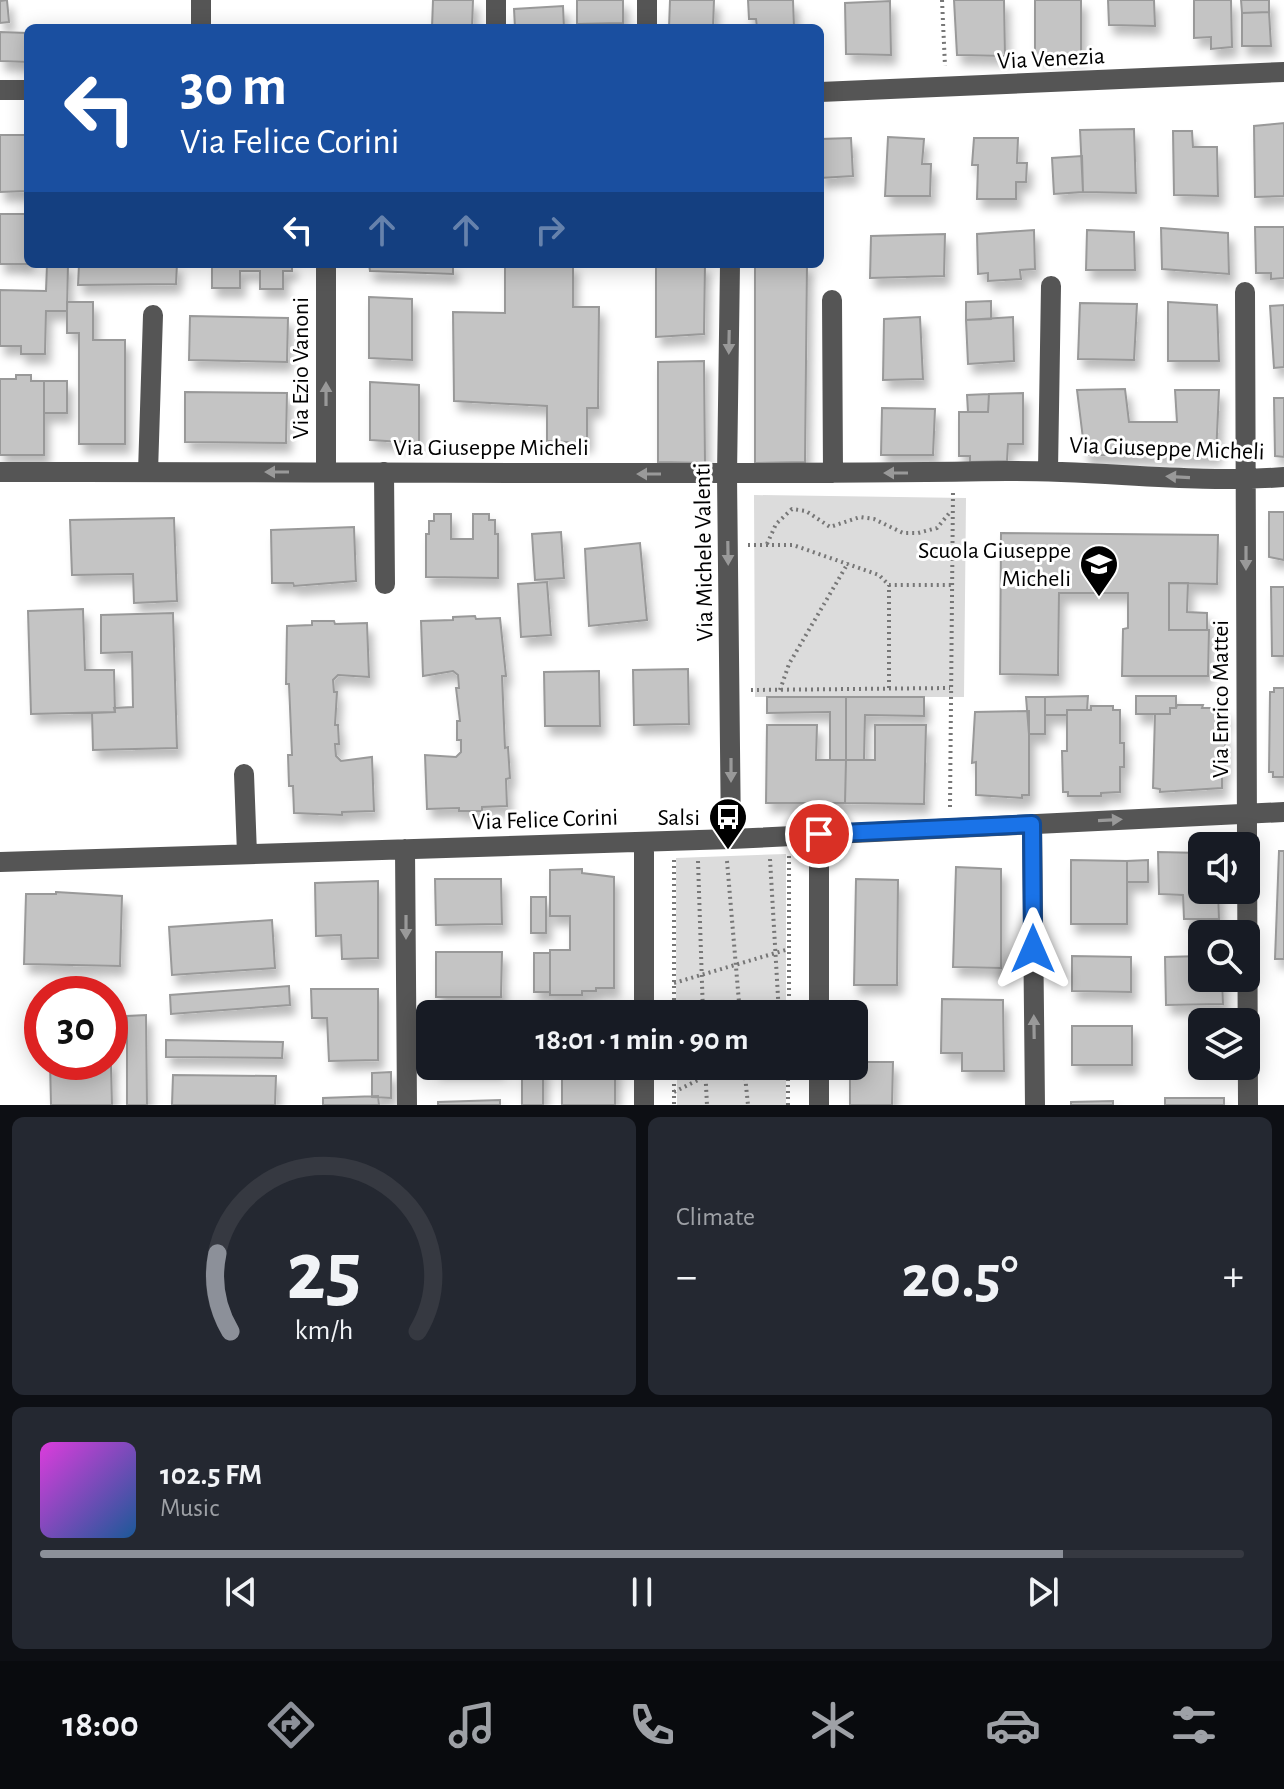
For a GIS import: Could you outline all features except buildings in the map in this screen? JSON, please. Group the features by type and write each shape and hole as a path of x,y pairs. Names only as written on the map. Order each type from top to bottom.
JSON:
{"street":[{"path":"201,0 201,24"},
{"path":"496,0 496,24"},
{"path":"647,0 647,24"},
{"name":"Via Venezia","path":"824,92 1284,72"},
{"path":"0,90 24,90"},
{"name":"Via Ezio Vanoni","path":"326,268 326,472"},
{"name":"Via Michele Valenti","path":"729,846 727,475 730,268"},
{"name":"Via Giuseppe Micheli","path":"1048,470 1051,286"},
{"name":"Via Enrico Mattei","path":"1245,292 1248,1105"},
{"path":"832,300 833,473"},
{"path":"148,472 153,315"},
{"name":"Via Giuseppe Micheli","path":"0,472 727,475 1048,470 1246,480 1284,477"},
{"path":"384,472 385,584"},
{"path":"244,774 247,854"},
{"name":"Via Felice Corini","path":"0,862 644,842 729,846 819,834 1284,812"},
{"path":"1032,824 1035,1105"},
{"path":"819,834 819,1000"},
{"path":"644,842 644,1000"},
{"path":"405,849 407,1105"},
{"path":"644,1080 644,1105"},
{"path":"819,1080 819,1105"}],"path":[{"path":"942,0 946,88"},
{"path":"949,828 953,473"},
{"path":"767,545 776,524 792,509 806,511 830,527 860,517 874,519 911,534 937,528 953,509"},
{"path":"742,544 793,545 879,575 889,585 952,585"},
{"path":"780,690 789,664 848,563"},
{"path":"889,585 889,688"},
{"path":"748,690 950,688"},
{"path":"729,846 739,1000"},
{"path":"770,852 778,1000"},
{"path":"779,852 789,852 789,1000"},
{"path":"697,854 703,1000"},
{"path":"674,855 674,1000"},
{"path":"674,983 789,949"},
{"path":"674,1080 674,1105"},
{"path":"674,1092 697,1080"},
{"path":"705,1080 707,1105"},
{"path":"745,1080 748,1105"},
{"path":"788,1080 788,1105"}],"shaded area":[{"path":"754,495 966,498 964,697 755,697"},
{"path":"786,854 786,1000 676,1000 676,858"},
{"path":"677,1080 786,1080 786,1105 677,1105"}],"place":[{"name":"Scuola Giuseppe Micheli","path":"1099,598"},
{"name":"Salsi","path":"728,851"}],"route":[{"path":"819,834 1032,824 1033,949"}]}
